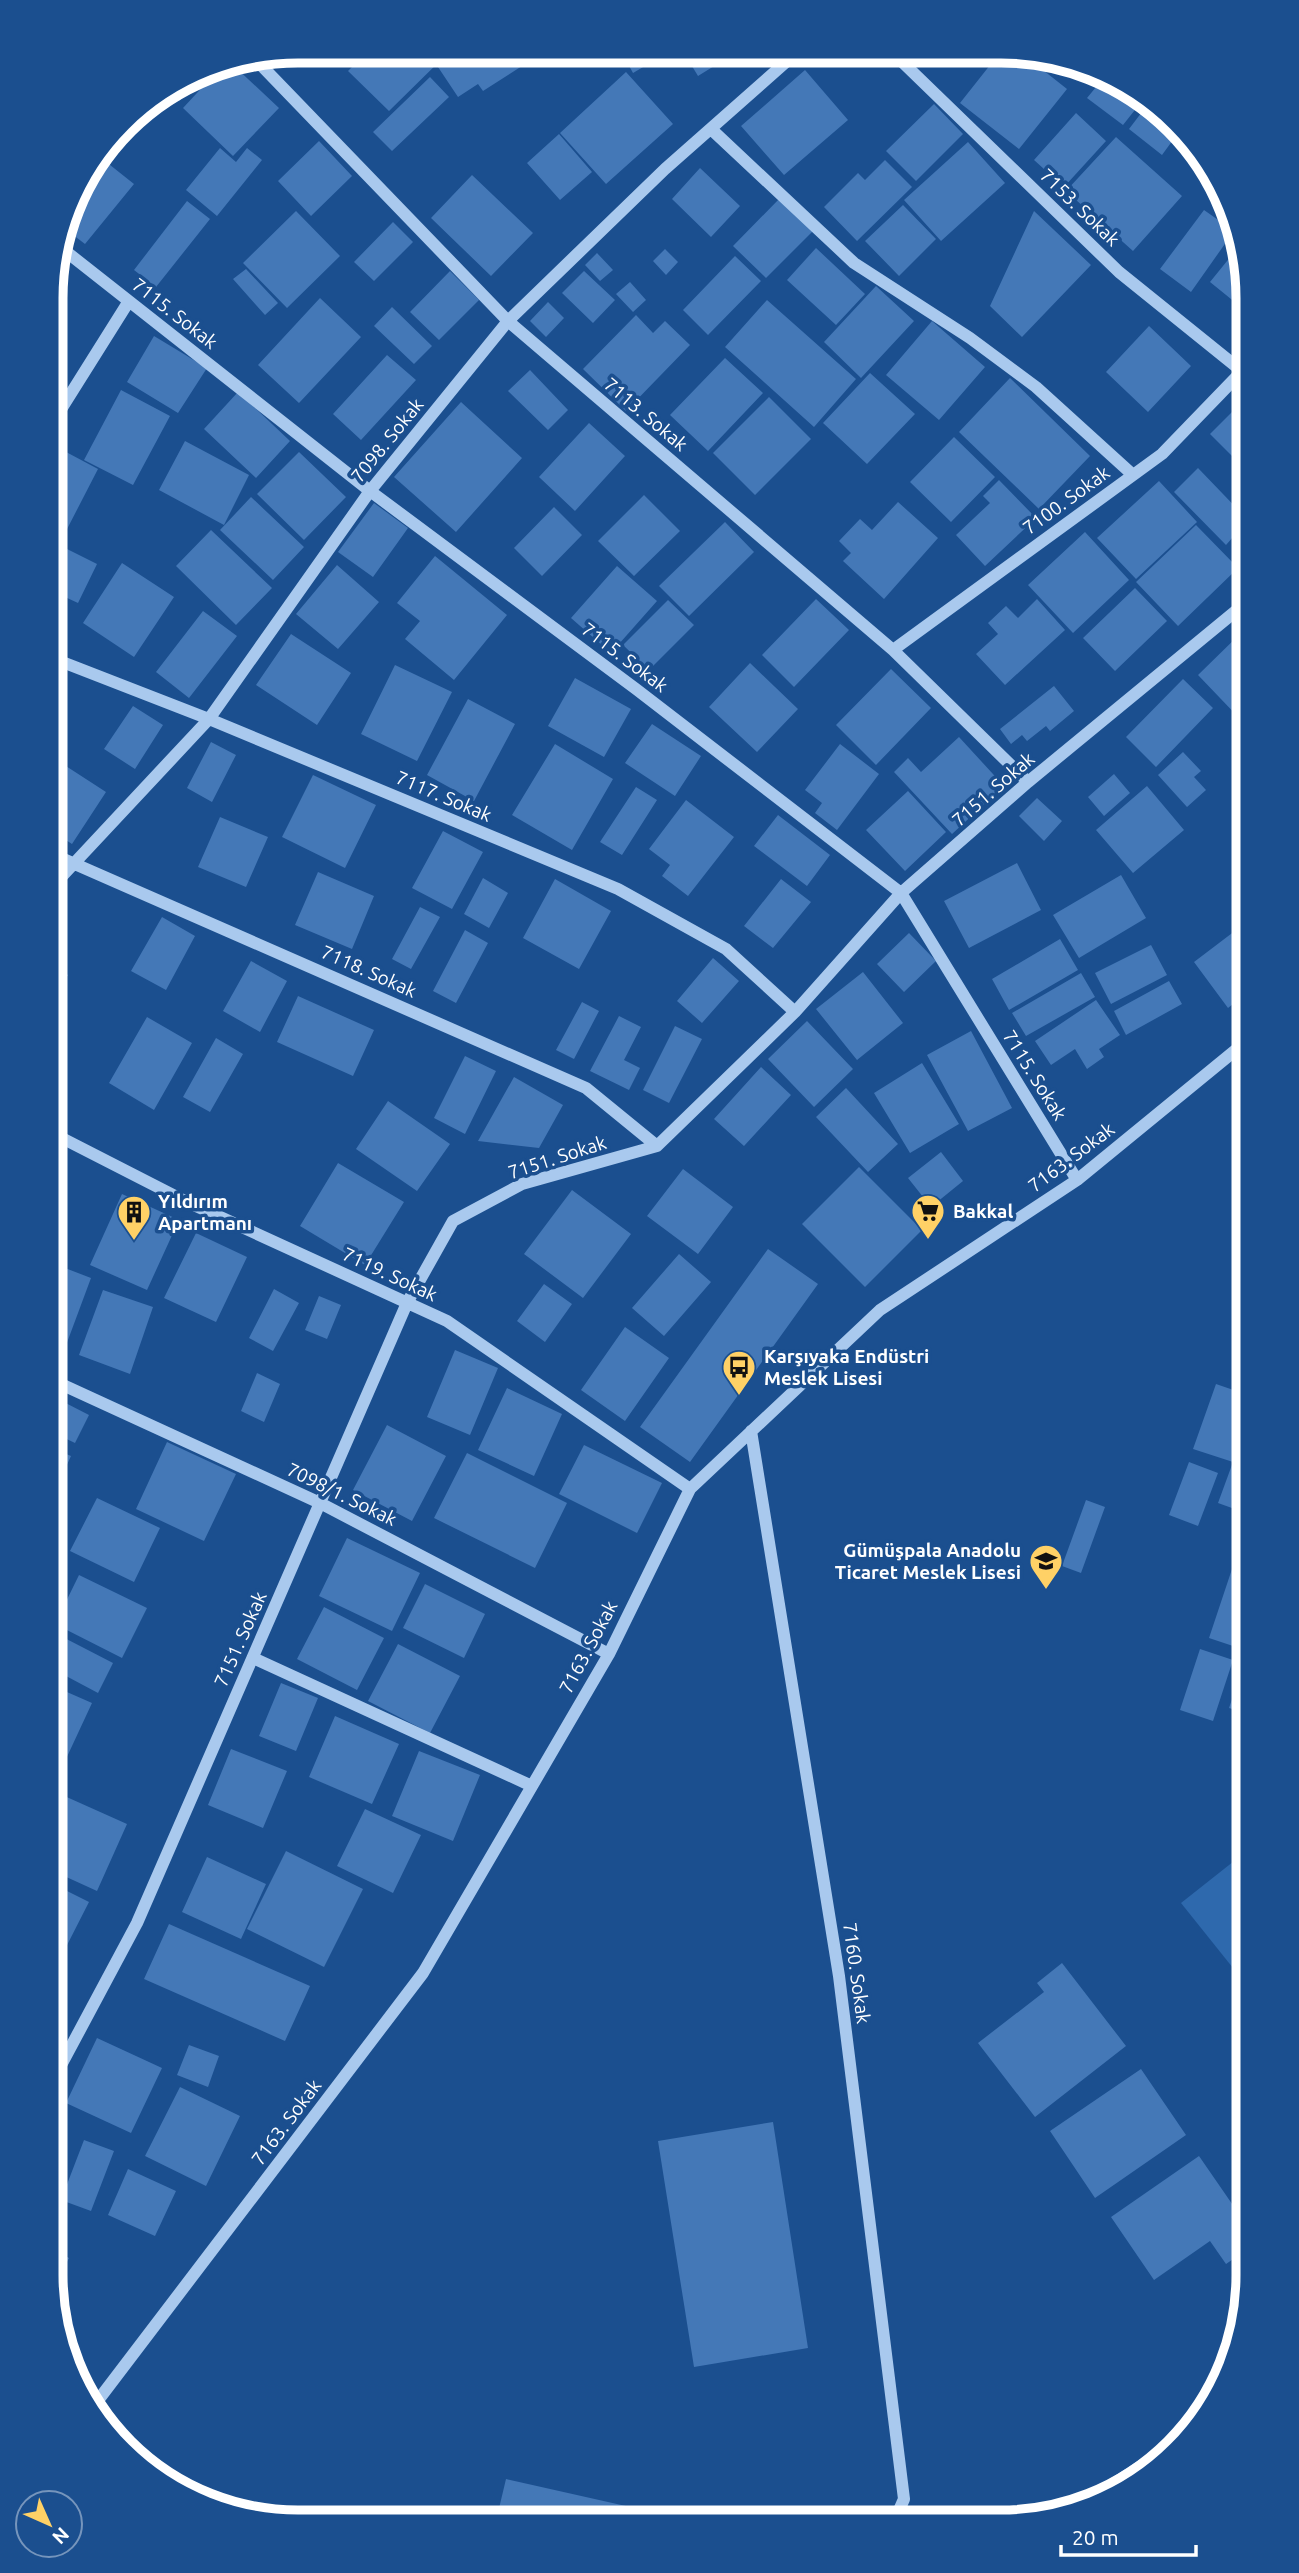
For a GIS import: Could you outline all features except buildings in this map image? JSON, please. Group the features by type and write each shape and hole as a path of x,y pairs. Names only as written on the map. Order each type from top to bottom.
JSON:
{"street":[{"name":"7098. Sokak","path":"64,874 209,719 370,491 508,321 785,63"},
{"name":"7153. Sokak","path":"903,63 1119,272 1236,363"},
{"name":"7113. Sokak","path":"262,66 508,321 893,650 1028,782"},
{"path":"711,129 854,263 970,338 1036,387 1133,475"},
{"name":"7115. Sokak","path":"68,253 370,491 636,689 901,893 1077,1180"},
{"path":"64,405 130,301"},
{"name":"7100. Sokak","path":"893,650 1162,454 1236,381"},
{"name":"7151. Sokak","path":"63,2061 137,1923 407,1303 453,1222 522,1184 657,1146 795,1012 901,893 1028,782 1236,612"},
{"name":"7117. Sokak","path":"64,663 209,719 618,889 726,949 795,1012"},
{"name":"7118. Sokak","path":"64,858 586,1088 657,1146"},
{"name":"7163. Sokak","path":"99,2399 423,1973 609,1654 690,1489 880,1310 1077,1180 1236,1050"},
{"name":"7119. Sokak","path":"64,1139 183,1200 447,1321 690,1489"},
{"name":"7098/1. Sokak","path":"63,1385 320,1503 609,1654"},
{"name":"7160. Sokak","path":"751,1431 839,1976 904,2499 899,2510"},
{"path":"253,1658 531,1786"}],"shaded area":[{"path":"1235,1860 1235,1971 1181,1903"}],"place":[{"name":"Bakkal","path":"928,1241"},
{"name":"Yıldırım Apartmanı","path":"134,1242"},
{"name":"Karşıyaka Endüstri Meslek Lisesi","path":"739,1397"},
{"name":"Gümüşpala Anadolu Ticaret Meslek Lisesi","path":"1046,1591"}]}
